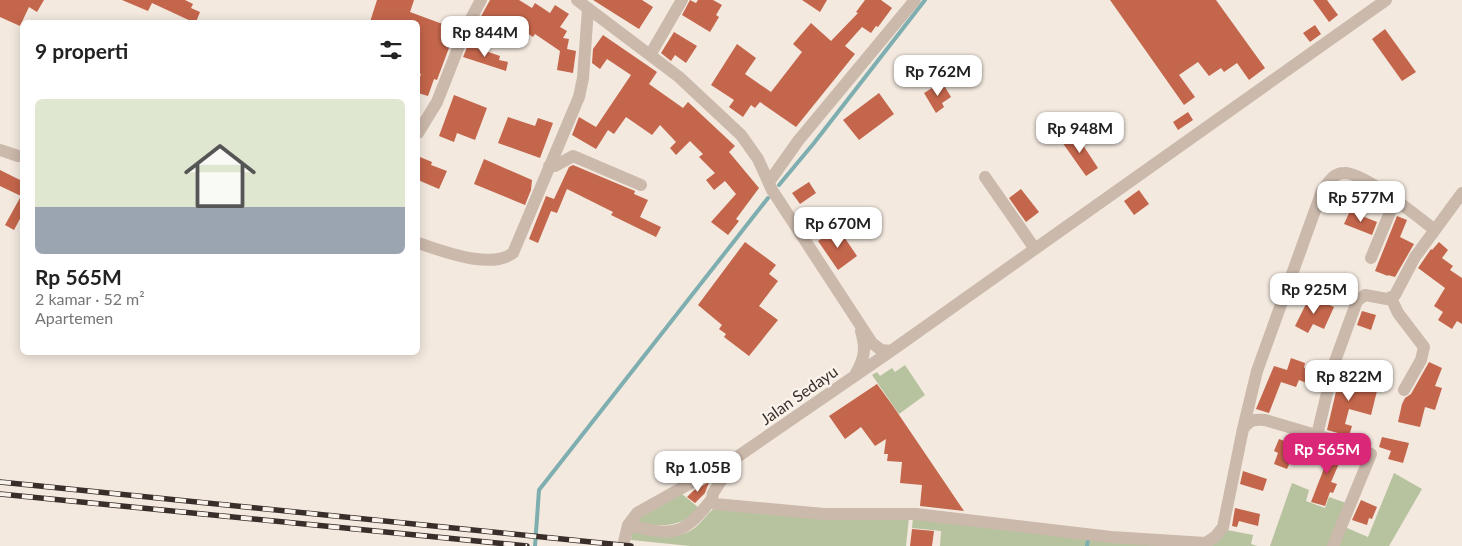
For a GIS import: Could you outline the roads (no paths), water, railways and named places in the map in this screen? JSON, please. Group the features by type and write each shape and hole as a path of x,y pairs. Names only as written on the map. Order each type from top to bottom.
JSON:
{"street":[{"path":"420,130 437,102 466,28 481,0"},
{"path":"577,0 679,77 741,135 758,159 769,182 859,324 877,347 891,351"},
{"path":"650,55 682,0"},
{"name":"Jalan Sedayu","path":"628,525 633,516 641,510 737,457 891,351 1386,0"},
{"path":"769,182 798,140 911,2"},
{"path":"420,244 483,260 499,260 507,258 513,253 549,166 569,125 584,78 588,9"},
{"path":"0,150 18,156"},
{"path":"549,166 555,166 573,156 641,185"},
{"path":"712,499 716,504 722,505 824,514 916,514 1111,537 1207,545 1223,527 1256,370 1322,191 1330,178 1344,172 1364,179 1435,230"},
{"path":"985,177 1035,248"},
{"path":"1391,298 1415,257 1462,193"},
{"path":"1371,258 1395,200"},
{"path":"1317,435 1334,364 1357,302 1369,294 1391,298"},
{"path":"1391,298 1398,313 1424,347 1421,360 1404,390"},
{"path":"855,375 865,352 859,324"},
{"path":"1243,429 1248,422 1256,419 1350,445 1371,454 1333,546"},
{"path":"623,546 628,525 662,531 683,529 700,515 712,499 716,487 737,457"}],"waterway":[{"path":"779,185 925,0"},
{"path":"535,546 539,490 768,198"},
{"path":"1087,546 1088,540"}],"railway":[{"path":"0,482 631,546"},
{"path":"0,494 527,546"}]}
